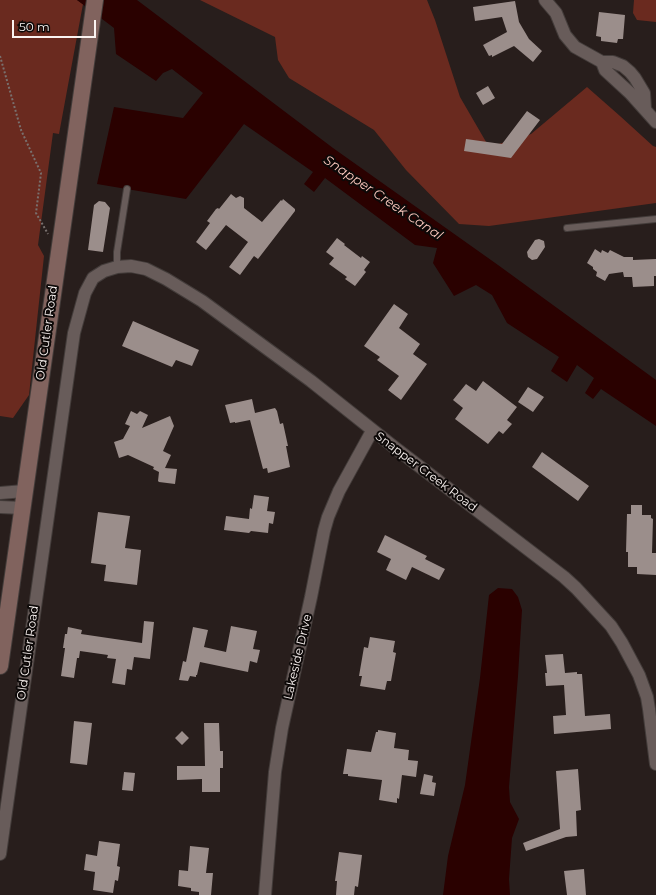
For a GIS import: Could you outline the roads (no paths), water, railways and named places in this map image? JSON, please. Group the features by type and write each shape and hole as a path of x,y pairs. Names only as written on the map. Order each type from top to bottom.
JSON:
{"main road":[{"name":"Old Cutler Road","path":"0,666 95,0"}],"street":[{"path":"545,0 556,13 569,41 575,47 602,62 613,62 623,66 630,72 644,93 645,108 656,122"},
{"name":"Snapper Creek Road","path":"104,271 117,267 131,266 146,269 166,279 202,301 310,381 372,431 564,577 587,598 607,621 622,643 643,685 652,722 656,764"},
{"name":"Old Cutler Road","path":"0,854 71,346 85,293 93,278 104,271"},
{"name":"Lakeside Drive","path":"265,895 272,802 282,728 324,531 339,491 372,431"},
{"path":"0,492 24,491"},
{"path":"0,507 22,508"}],"lane":[{"path":"117,267 127,189"},
{"path":"567,228 656,219"}],"water":[{"name":"Snapper Creek Canal","path":"77,0 137,0 333,148 498,265 656,380 656,426 601,389 593,399 585,393 594,378 577,365 567,382 551,371 559,357 507,323 492,295 476,285 454,296 433,263 437,248 415,245 325,178 314,192 304,184 313,172 244,124 186,199 97,184 114,107 183,118 203,93 172,69 163,73 156,81 116,54 114,28"},
{"path":"498,588 512,589 518,597 522,610 509,787 510,802 519,819 512,838 509,879 510,895 443,895 448,856 465,785 480,678 489,595"}]}
